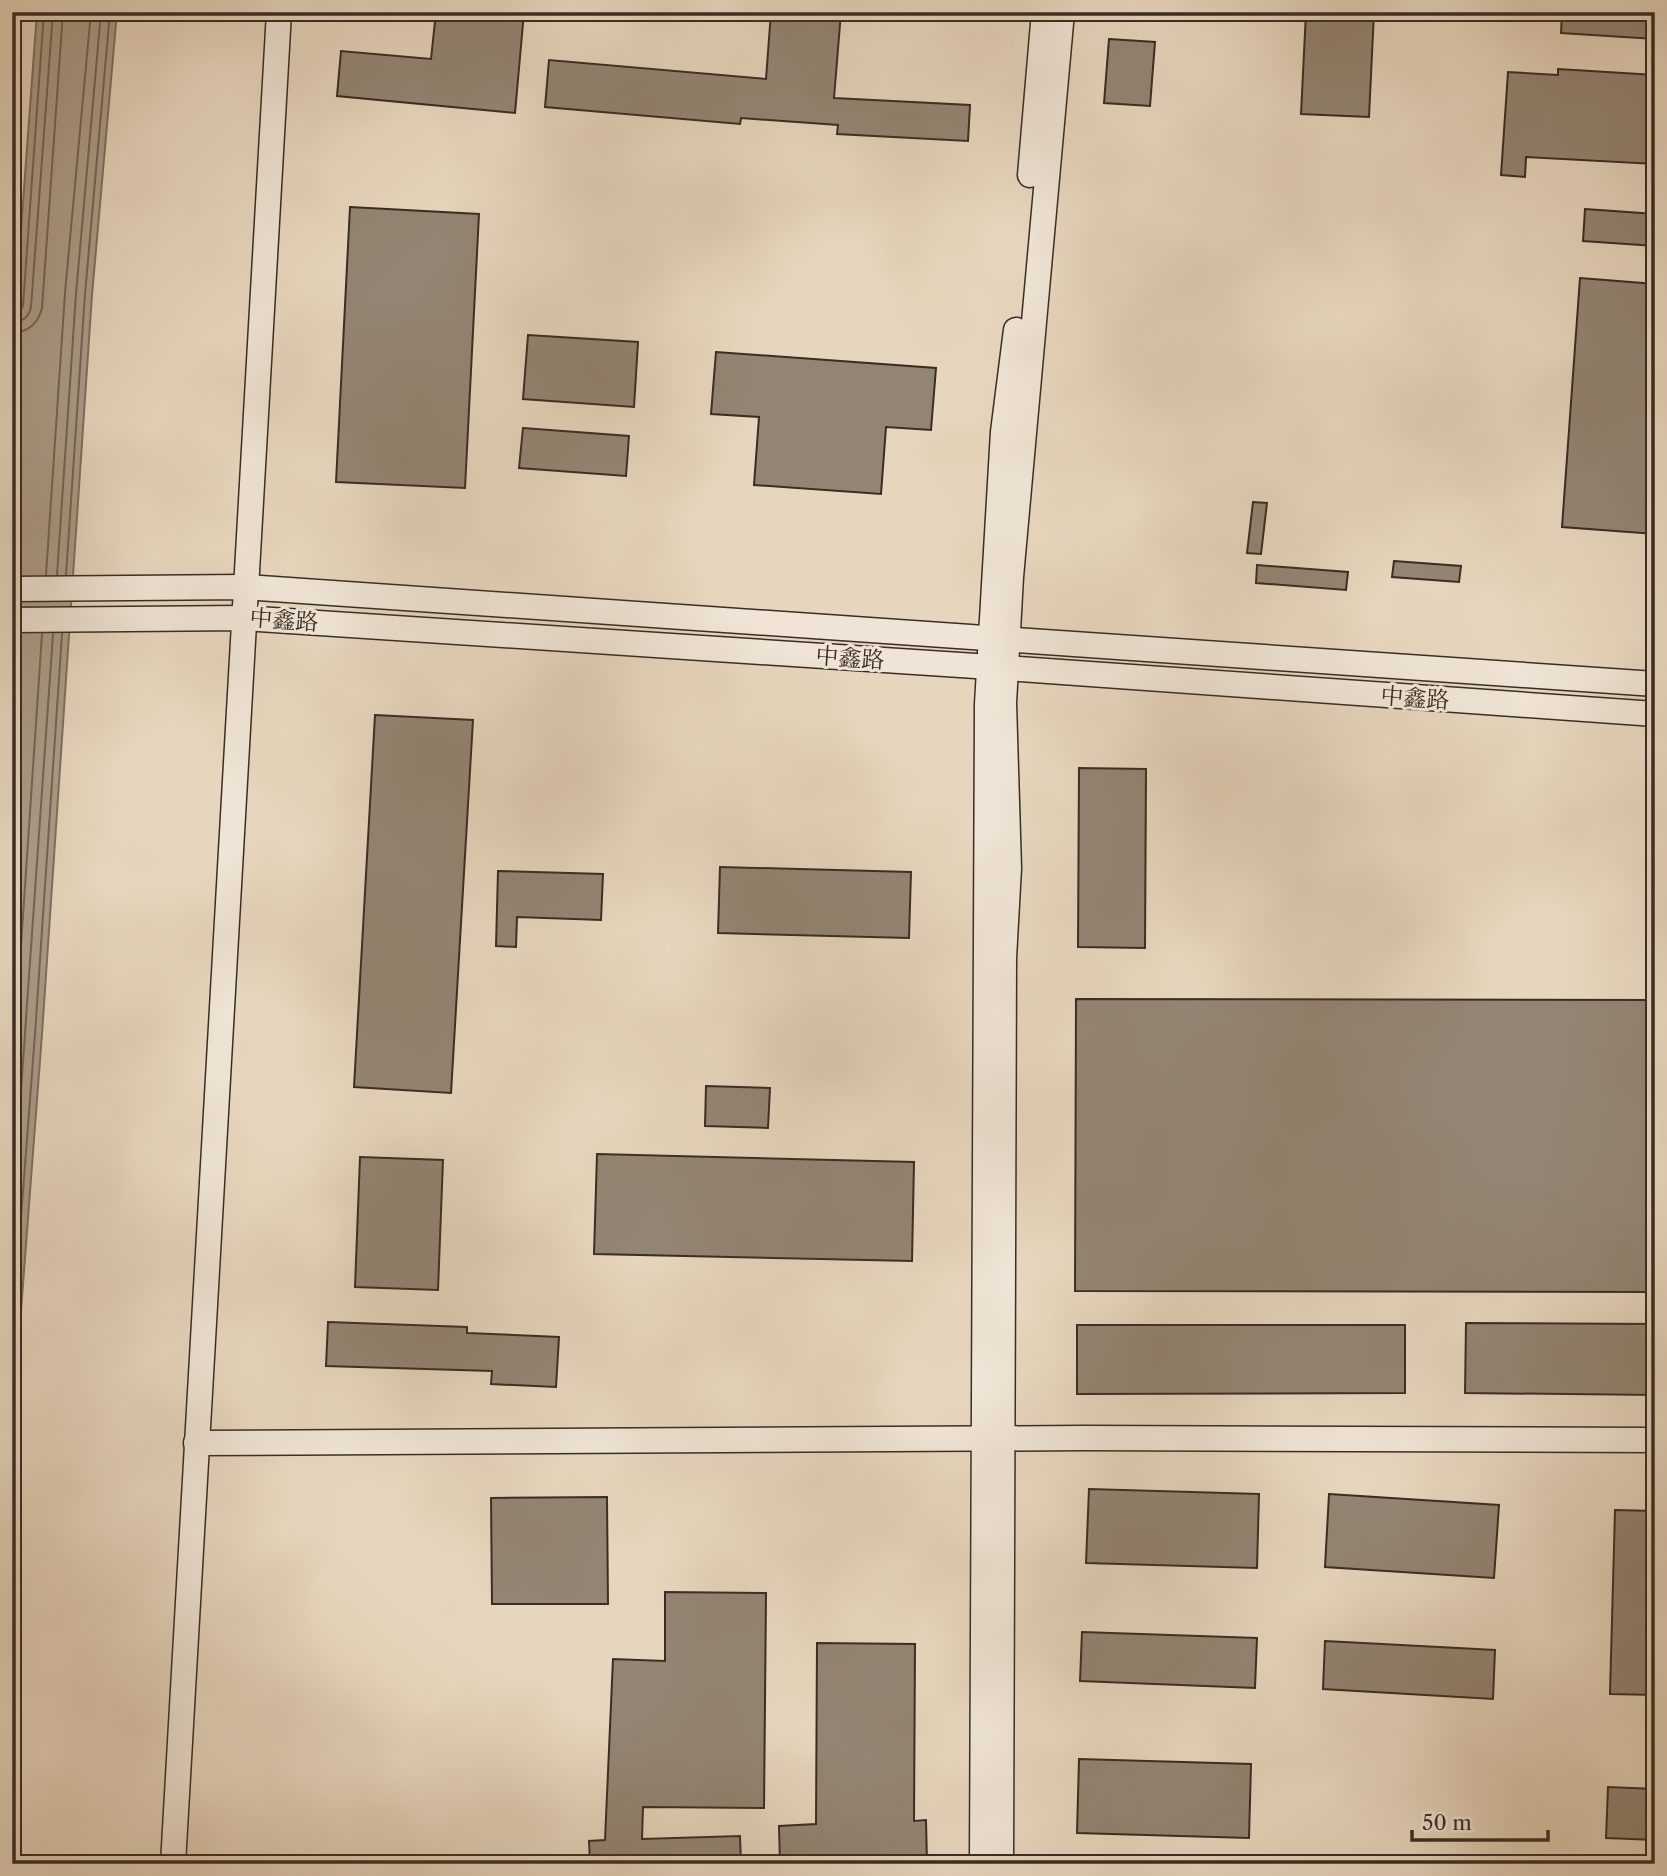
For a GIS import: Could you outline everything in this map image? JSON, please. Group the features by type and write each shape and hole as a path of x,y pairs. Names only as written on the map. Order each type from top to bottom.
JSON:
{"street":[{"path":"173,1864 279,12"},
{"path":"982,1864 1004,958 1009,868 1004,704 998,668 1003,432 1014,350 1044,12"},
{"path":"999,638 1012,564 1062,12"},
{"name":"中鑫路","path":"17,589 245,587 1655,684"},
{"name":"中鑫路","path":"16,620 244,618 1655,715"},
{"path":"196,1443 994,1439 1655,1440"},
{"path":"994,1439 1001,1864"}],"water":[{"path":"37,12 117,12 92,295 42,1034 12,1429 12,352"}],"building":[{"path":"436,12 524,12 515,113 337,96 341,51 431,59"},
{"path":"771,12 841,12 834,98 970,105 968,141 837,134 838,125 741,118 740,124 545,107 549,60 766,79"},
{"path":"1306,12 1374,12 1369,117 1301,114"},
{"path":"1562,12 1655,12 1655,39 1561,33"},
{"path":"1109,39 1155,42 1150,106 1104,103"},
{"path":"1558,69 1655,75 1655,164 1526,157 1525,177 1501,175 1508,72 1558,75"},
{"path":"350,207 479,214 465,488 336,482"},
{"path":"1585,209 1655,214 1655,246 1583,241"},
{"path":"1580,278 1655,284 1655,534 1562,527"},
{"path":"528,335 638,342 634,407 523,399"},
{"path":"716,352 936,368 931,430 886,427 881,494 754,485 759,417 711,414"},
{"path":"523,428 629,436 626,476 519,468"},
{"path":"1253,502 1267,503 1261,554 1247,553"},
{"path":"1394,561 1461,566 1459,582 1392,577"},
{"path":"1257,565 1348,572 1346,590 1256,583"},
{"path":"375,715 473,720 451,1093 354,1087"},
{"path":"1079,768 1146,769 1145,948 1078,947"},
{"path":"720,867 911,872 909,938 718,933"},
{"path":"498,871 603,874 601,920 517,917 516,947 496,946"},
{"path":"1076,999 1655,1000 1655,1292 1075,1291"},
{"path":"706,1086 770,1088 768,1128 705,1126"},
{"path":"597,1154 914,1162 912,1261 594,1254"},
{"path":"360,1157 443,1160 438,1290 355,1287"},
{"path":"328,1322 467,1327 467,1333 559,1337 556,1387 491,1384 492,1371 326,1366"},
{"path":"1466,1323 1655,1324 1655,1395 1465,1393"},
{"path":"1077,1325 1405,1325 1405,1393 1077,1394"},
{"path":"1089,1489 1259,1494 1257,1568 1086,1563"},
{"path":"1329,1494 1499,1505 1494,1578 1325,1567"},
{"path":"607,1497 608,1604 492,1604 491,1498"},
{"path":"1615,1510 1655,1511 1655,1695 1610,1694"},
{"path":"665,1592 766,1593 764,1808 643,1807 642,1839 740,1836 741,1864 590,1864 589,1841 605,1840 613,1659 665,1661"},
{"path":"1082,1632 1257,1638 1255,1688 1080,1681"},
{"path":"1325,1641 1495,1650 1493,1699 1323,1689"},
{"path":"817,1643 915,1644 914,1821 926,1820 927,1864 780,1864 779,1826 816,1824"},
{"path":"1079,1759 1251,1764 1249,1838 1077,1833"},
{"path":"1608,1787 1655,1789 1655,1840 1606,1838"}]}
